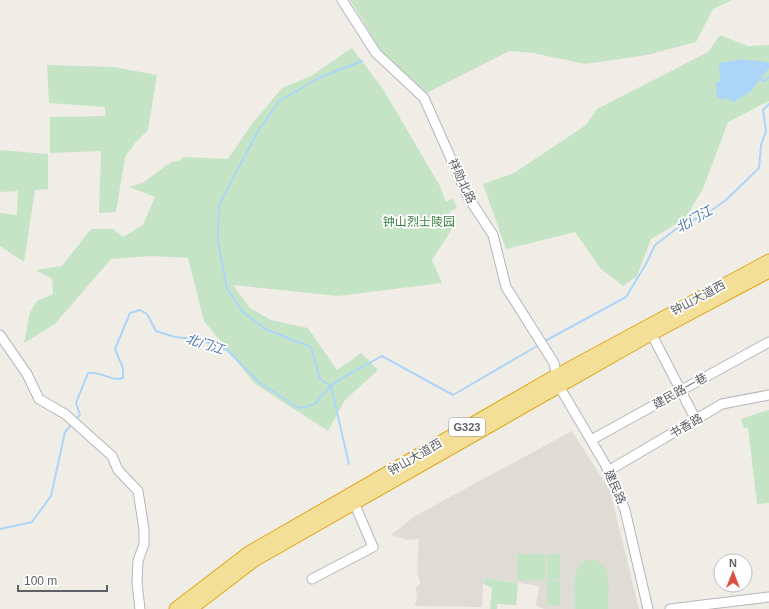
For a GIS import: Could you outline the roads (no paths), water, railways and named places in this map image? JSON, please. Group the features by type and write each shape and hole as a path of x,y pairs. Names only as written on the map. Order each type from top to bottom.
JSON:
{"highway":[{"name":"钟山大道西","path":"190,609 254,560 352,499 769,261"},
{"name":"钟山大道西","path":"650,329 769,271"},
{"name":"钟山大道西","path":"176,609 249,553 352,499"}],"street":[{"name":"祥勋北路","path":"342,0 376,53 424,98 468,197 493,235 506,287 554,363 558,381"},
{"path":"650,329 680,392 696,420"},
{"path":"0,335 27,374 39,400 70,418 77,426 112,456 118,470 138,491 144,529 144,544 138,561 137,582 140,609"},
{"name":"建民路一巷","path":"591,440 769,342"},
{"name":"建民路","path":"558,381 608,471 625,510 648,609"},
{"name":"书香路","path":"608,471 722,404 769,394"},
{"path":"312,579 373,547 352,499"},
{"path":"670,609 769,597"}],"water":[{"path":"743,59 769,63 769,68 751,91 734,102 726,98 721,100 717,97 716,83 720,81 719,63"}],"waterway":[{"path":"349,464 331,386 320,379 311,347 265,329 242,311 227,288 218,242 219,205 257,133 279,101 321,77 362,61"},
{"path":"760,79 764,81 769,77"},
{"name":"北门江","path":"545,341 626,297 646,264 655,245 684,223 702,217 726,200 759,168 761,145 766,131 763,110 769,104"},
{"name":"北门江","path":"76,419 80,415 76,403 88,373 114,379 123,378 123,368 115,349 130,313 140,310 147,314 156,331 175,337 201,340 227,350 260,383 299,408 312,405 318,401 335,382 382,356 453,395 537,346"},
{"name":"北门江","path":"0,529 32,522 51,496 65,432 72,424"}],"park label":[{"name":"钟山烈士陵园","path":"419,222"}]}
